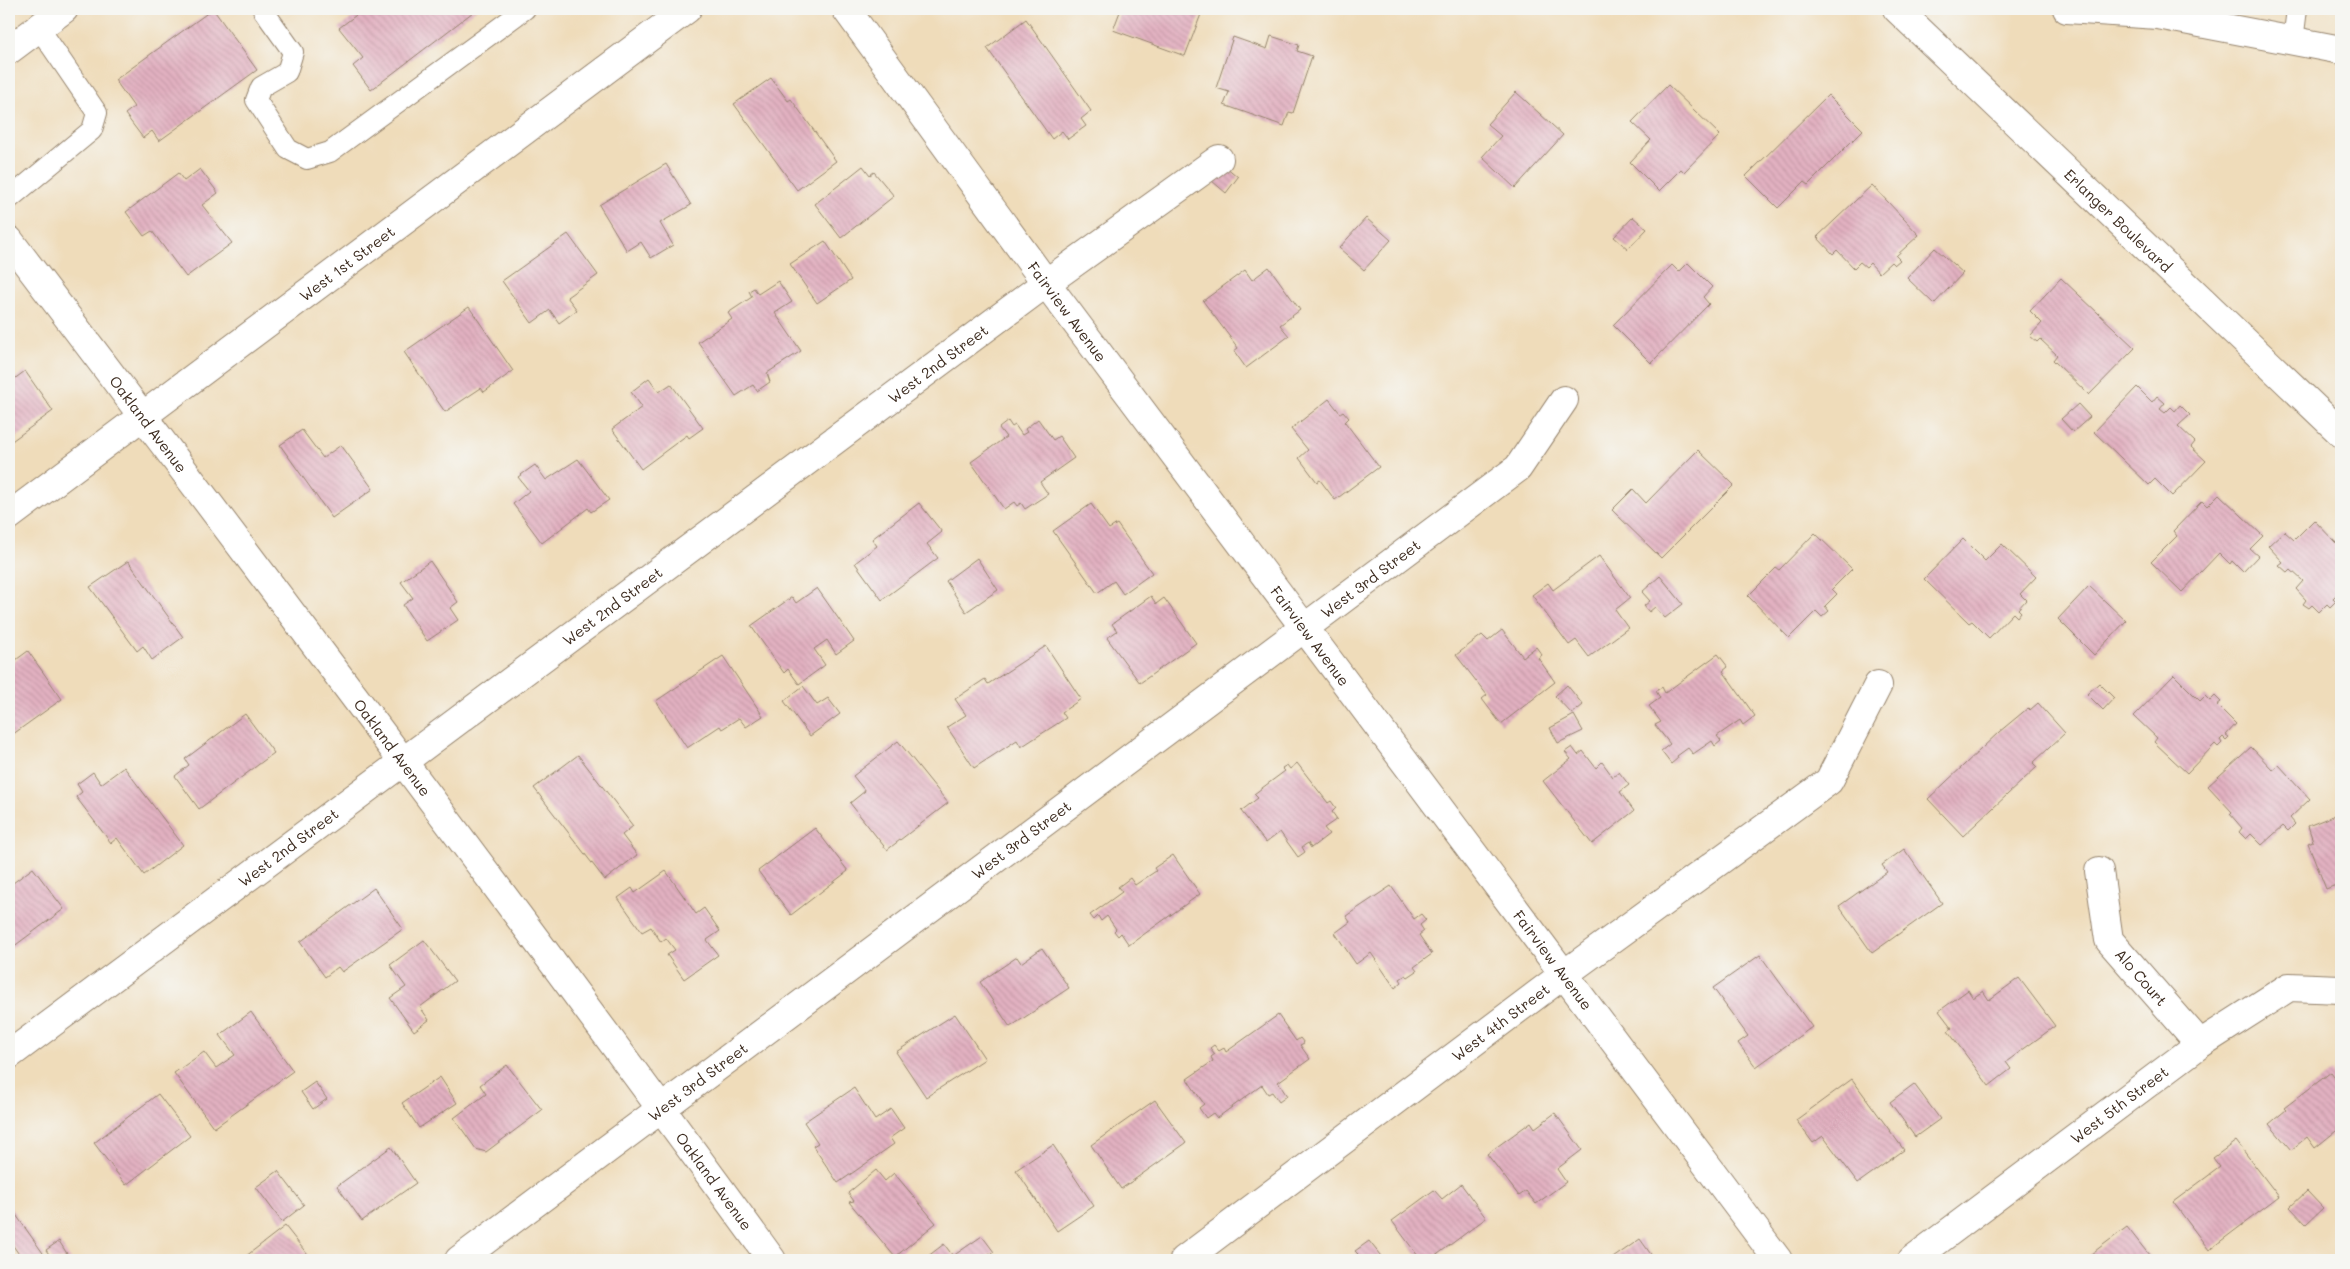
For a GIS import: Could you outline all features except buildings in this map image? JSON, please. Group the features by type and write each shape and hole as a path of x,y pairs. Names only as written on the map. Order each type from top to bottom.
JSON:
{"street":[{"path":"9,50 64,9"},
{"name":"West 1st Street","path":"9,516 144,417 687,9"},
{"name":"Fairview Avenue","path":"846,9 1046,283 1303,628 1778,1260"},
{"name":"Erlanger Boulevard","path":"1897,9 2341,433"},
{"path":"2067,9 2158,15 2341,50"},
{"name":"West 2nd Street","path":"9,1055 404,763 1046,283 1219,160"},
{"name":"Oakland Avenue","path":"9,240 404,763 772,1260"},
{"name":"West 3rd Street","path":"459,1260 1518,468 1564,400"},
{"name":"West 4th Street","path":"1184,1260 1564,975 1829,780 1878,685"},
{"name":"Alo Court","path":"2099,871 2109,940 2200,1044"},
{"name":"West 5th Street","path":"1912,1260 2200,1044 2289,987 2341,989"}],"lane":[{"path":"265,9 293,52 286,72 261,87 256,100 288,149 307,159 330,152 525,9"},
{"path":"2294,41 2297,9"},
{"path":"9,199 92,130 97,113 39,28"}]}
